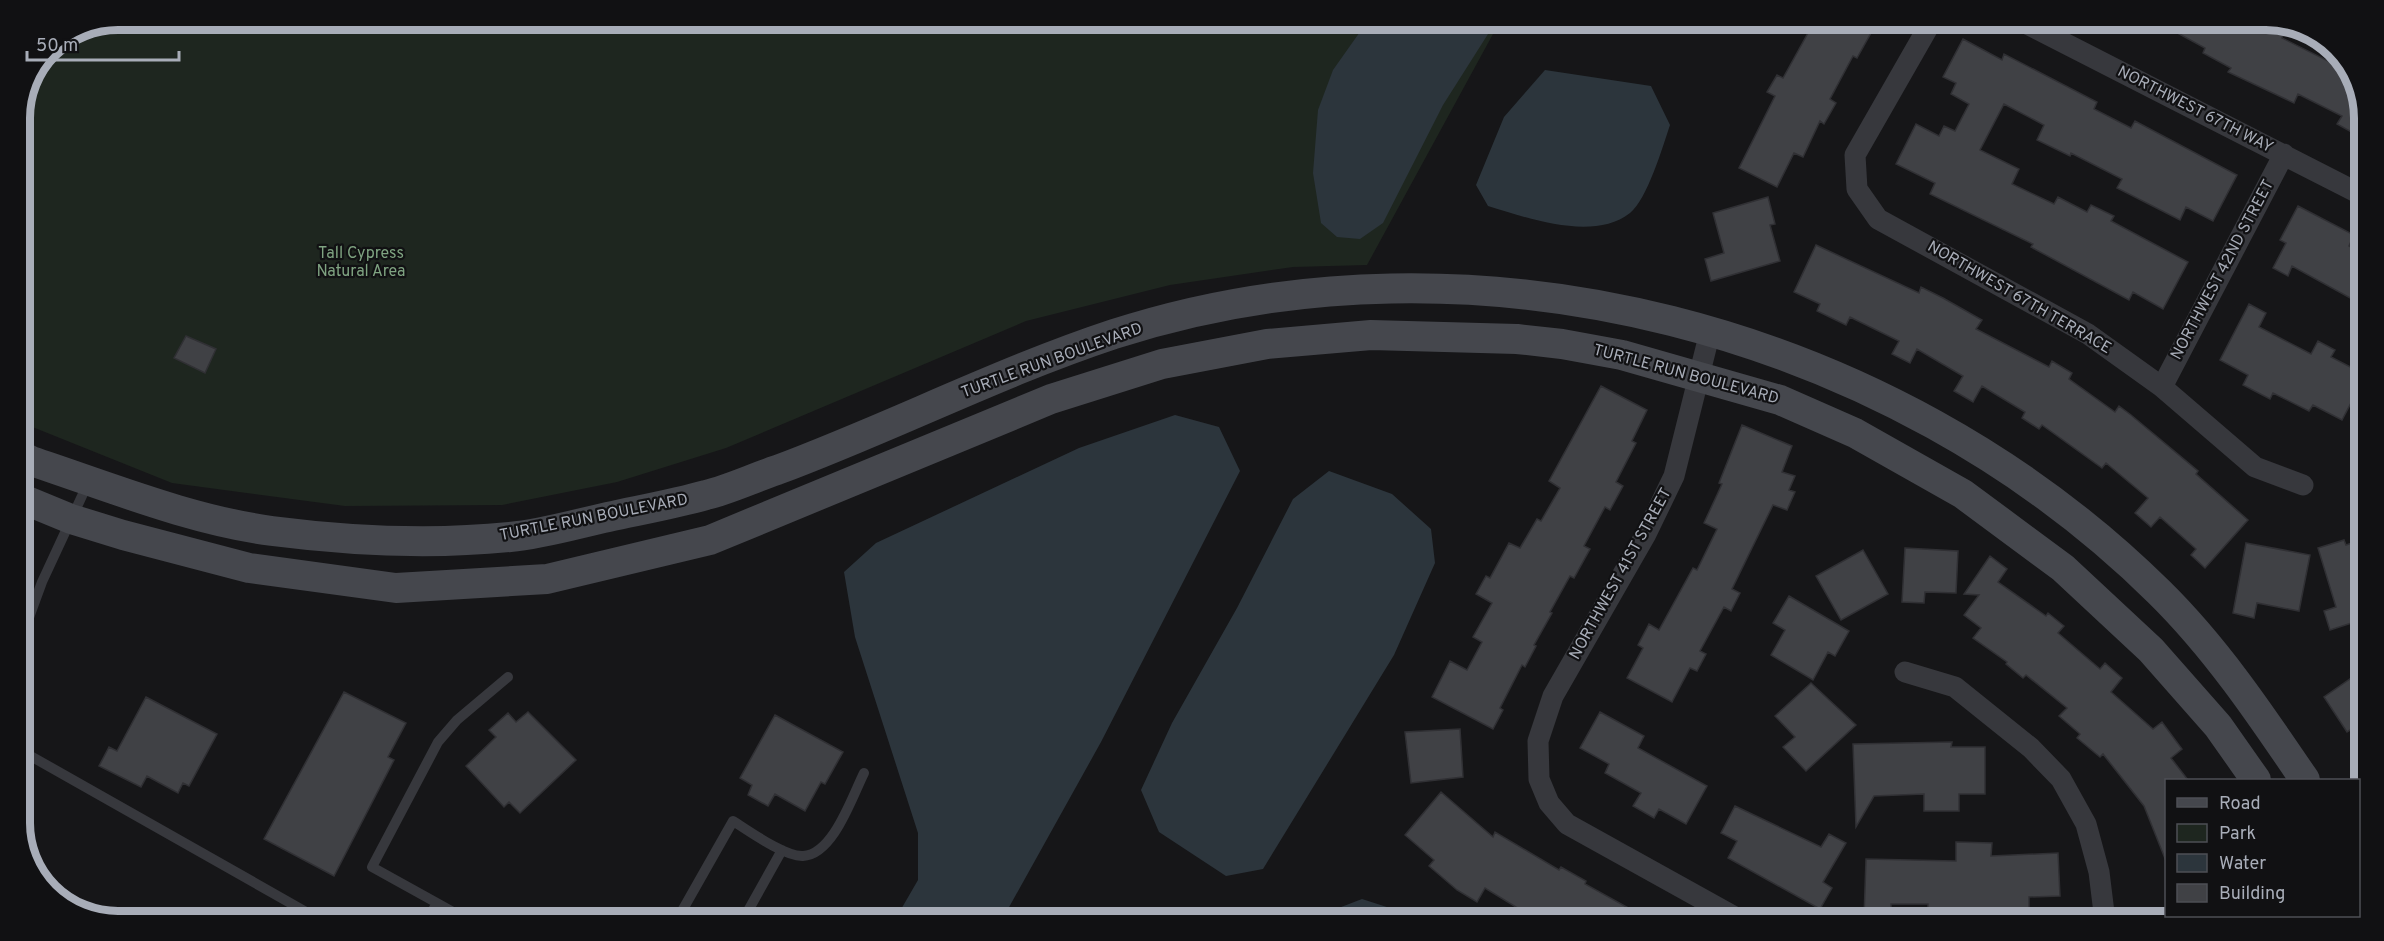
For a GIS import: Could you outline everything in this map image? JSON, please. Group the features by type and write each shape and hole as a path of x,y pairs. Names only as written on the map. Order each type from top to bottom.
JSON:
{"street":[{"name":"NORTHWEST 67TH TERRACE","path":"1927,30 1855,156 1857,189 1878,219 2088,334 2162,387 2255,467 2303,485"},
{"name":"NORTHWEST 67TH WAY","path":"2039,30 2354,191"},
{"name":"NORTHWEST 42ND STREET","path":"2162,387 2284,154"},
{"name":"TURTLE RUN BOULEVARD","path":"30,460 170,508 268,531 435,543 519,537 708,495 832,449 1035,364 1115,334 1206,309 1280,298 1371,290 1483,290 1599,304 1710,332 1806,365 1898,405 1969,443 2027,482 2091,531 2162,595 2245,692 2304,779"},
{"name":"NORTHWEST 41ST STREET","path":"1710,332 1701,376 1674,476 1646,534 1553,696 1538,741 1539,779 1550,803 1567,824 1724,911"},
{"name":"TURTLE RUN BOULEVARD","path":"30,502 71,519 249,568 396,588 547,579 710,540 1051,399 1162,364 1267,344 1371,334 1517,339 1622,355 1780,400 1855,433 1972,501 2063,568 2151,650 2218,726 2255,779"},
{"path":"1905,672 1955,687 2031,748 2061,779 2086,824 2099,872 2103,911"}],"lane":[{"path":"30,615 42,582 89,480"},
{"path":"451,911 372,867 438,742 457,720 508,677"},
{"path":"30,756 304,911"},
{"path":"682,911 733,821 782,850 802,857 818,853 829,842 864,773"},
{"path":"748,911 782,850"},
{"path":"432,911 437,903"}],"green space":[{"name":"Tall Cypress Natural Area","path":"118,30 1495,30 1367,265 1293,267 1170,285 1026,321 726,448 617,482 502,505 345,506 172,483 30,426 30,118 32,101 45,69 69,45 84,37"}],"water":[{"path":"1361,30 1491,30 1443,105 1383,223 1360,239 1337,237 1321,223 1313,173 1318,110 1333,70"},
{"path":"1545,70 1651,86 1670,125 1654,172 1642,197 1630,213 1615,222 1579,227 1522,216 1488,206 1476,185 1504,117"},
{"path":"1175,415 1219,427 1240,471 1101,742 1007,911 900,911 918,880 918,833 855,637 844,572 876,543 1079,448"},
{"path":"1329,471 1392,494 1431,529 1435,563 1394,655 1263,869 1226,876 1159,832 1141,790 1172,723 1237,608 1293,499"},
{"path":"1362,899 1399,911 1331,911"}],"building":[{"path":"1810,30 1873,30 1857,58 1853,56 1830,99 1836,103 1824,124 1820,121 1803,157 1794,153 1777,187 1739,168 1775,96 1767,92 1777,75 1783,78"},
{"path":"2172,30 2266,30 2284,33 2282,38 2337,65 2351,95 2354,133 2337,124 2342,116 2298,94 2294,103 2228,72 2231,68 2203,53 2205,48"},
{"path":"1963,39 2002,60 2004,54 2097,102 2094,109 2131,128 2135,121 2237,175 2213,221 2186,207 2180,220 2117,188 2122,179 2071,153 2070,156 2037,140 2044,125 2004,104 1980,150 2019,169 2012,184 2054,204 2058,197 2087,212 2091,205 2114,216 2111,221 2188,262 2163,309 2133,292 2129,300 2031,247 2033,244 1930,194 1935,183 1896,164 1916,124 1939,136 1944,126 1955,131 1969,104 1951,94 1956,83 1943,77"},
{"path":"1768,197 1775,224 1770,225 1780,261 1711,281 1705,259 1724,253 1713,213"},
{"path":"2298,206 2354,235 2349,246 2354,249 2354,300 2292,266 2288,276 2273,268 2286,243 2280,240"},
{"path":"1816,245 1919,293 1921,287 1943,298 1982,320 1976,329 2049,367 2052,361 2072,373 2069,379 2115,412 2119,406 2131,415 2198,471 2196,474 2248,520 2205,568 2191,555 2196,549 2160,517 2151,527 2135,513 2148,498 2106,463 2102,468 2042,425 2039,429 2022,418 2025,412 1982,386 1973,402 1954,391 1963,376 1917,349 1910,363 1892,354 1899,341 1850,317 1846,325 1817,311 1820,304 1794,292"},
{"path":"2249,304 2266,313 2259,327 2311,354 2318,341 2335,350 2331,357 2354,369 2354,397 2342,420 2313,405 2309,411 2273,393 2270,399 2243,385 2248,375 2220,360"},
{"path":"186,336 216,349 205,373 174,358"},
{"path":"1601,386 1647,410 1632,441 1636,443 1616,482 1623,486 1610,510 1605,507 1584,546 1590,549 1574,578 1570,576 1550,612 1552,613 1534,645 1536,646 1525,667 1522,665 1500,708 1503,710 1493,729 1432,697 1450,661 1467,670 1482,642 1473,637 1492,603 1476,594 1486,576 1490,578 1509,543 1520,548 1537,519 1541,521 1560,488 1549,481"},
{"path":"1742,425 1792,446 1782,472 1795,476 1789,490 1795,492 1787,510 1773,505 1732,589 1740,593 1731,611 1724,607 1700,651 1706,654 1697,671 1690,668 1672,702 1627,678 1643,648 1638,645 1649,624 1659,630 1693,568 1697,570 1717,529 1704,523 1722,484 1719,483"},
{"path":"2344,540 2346,545 2354,542 2354,622 2330,630 2324,611 2336,607 2318,548"},
{"path":"2246,543 2310,555 2299,611 2257,603 2254,618 2233,613"},
{"path":"1905,548 1958,551 1956,593 1925,592 1924,603 1902,602"},
{"path":"1863,550 1888,594 1841,620 1816,576"},
{"path":"1990,556 2007,569 1998,582 2046,616 2048,613 2064,626 2058,633 2100,669 2105,663 2122,678 2111,692 2153,729 2162,722 2182,749 2171,758 2187,779 2165,779 2165,858 2144,806 2103,754 2100,757 2077,738 2080,734 2059,716 2067,708 2026,675 2023,678 2006,664 2007,662 1973,638 1981,628 1964,615 1979,595 1964,594"},
{"path":"1789,596 1849,631 1835,656 1828,652 1813,680 1771,655 1785,630 1773,623"},
{"path":"2354,676 2354,728 2347,732 2324,697"},
{"path":"1811,683 1856,725 1806,771 1783,747 1795,737 1775,716"},
{"path":"344,692 406,723 388,757 394,760 334,876 264,839"},
{"path":"146,697 217,734 189,786 183,783 178,793 147,776 141,787 99,766 109,747 117,751"},
{"path":"528,712 576,760 520,813 509,802 504,807 466,766 496,737 489,730 508,713 516,722"},
{"path":"1600,712 1644,736 1638,748 1707,786 1686,824 1659,809 1654,818 1633,806 1641,793 1605,773 1609,764 1580,748"},
{"path":"775,715 843,752 825,784 821,782 805,811 775,794 768,806 748,795 752,785 740,778"},
{"path":"1460,729 1463,777 1411,783 1405,732"},
{"path":"1952,742 1951,747 1985,747 1985,794 1959,794 1959,811 1924,811 1924,794 1874,796 1856,827 1853,744"},
{"path":"1441,792 1493,837 1495,832 1559,870 1561,867 1586,881 1585,884 1634,911 1522,911 1485,888 1477,902 1457,890 1429,866 1434,860 1405,835"},
{"path":"1735,806 1821,847 1829,834 1846,843 1823,882 1832,888 1820,909 1728,858 1737,841 1721,833"},
{"path":"1956,842 1992,843 1991,856 2058,853 2060,896 2029,897 2029,910 2019,911 1952,911 1928,909 1928,904 1891,904 1891,911 1864,911 1866,859 1956,861"}]}
